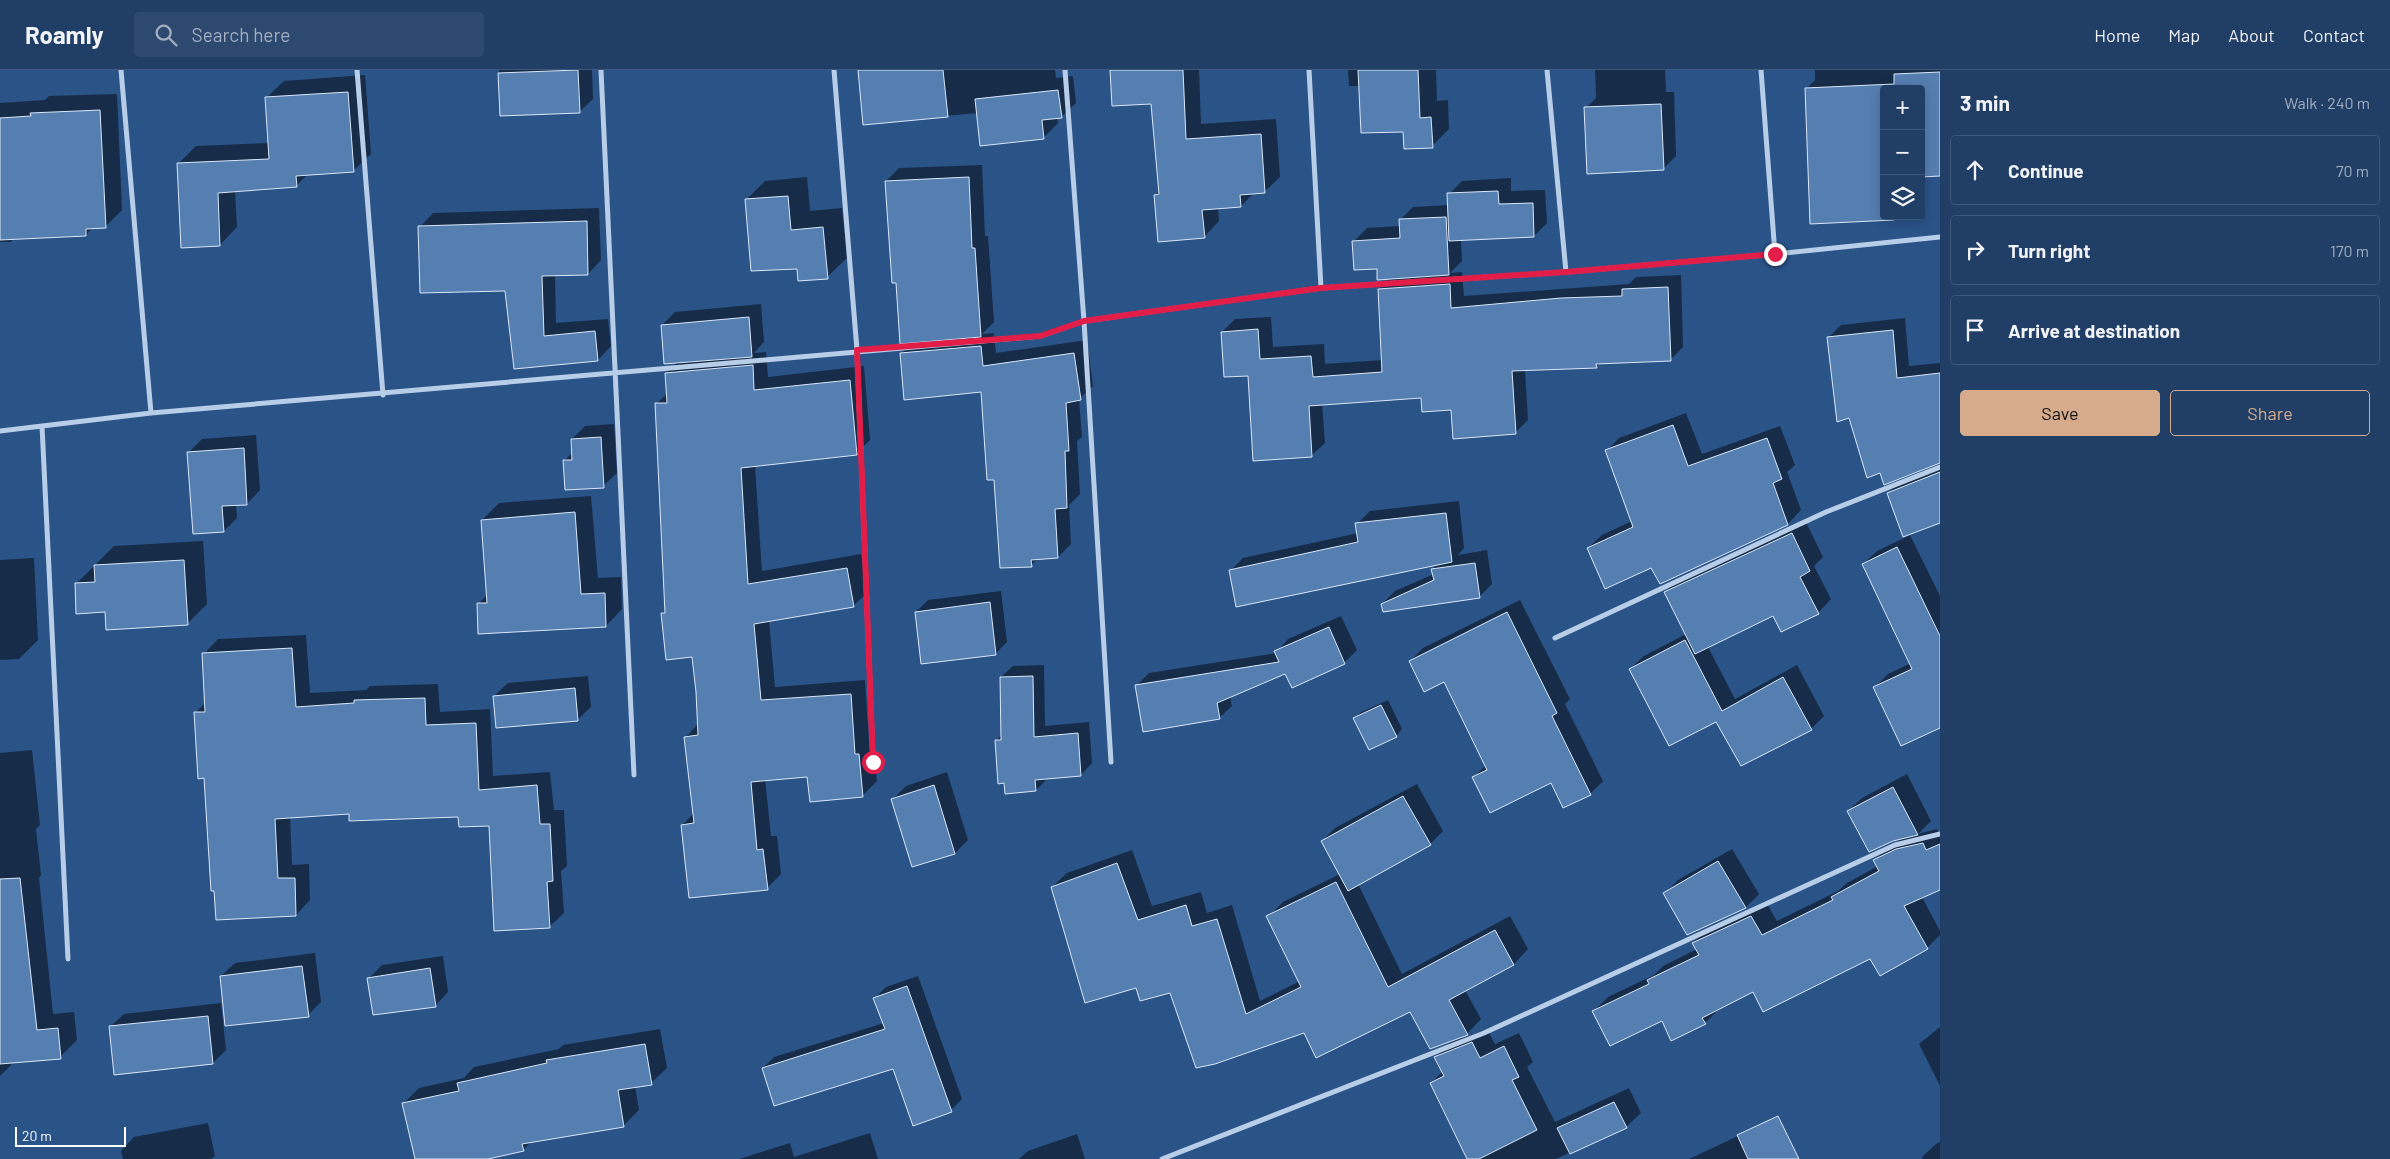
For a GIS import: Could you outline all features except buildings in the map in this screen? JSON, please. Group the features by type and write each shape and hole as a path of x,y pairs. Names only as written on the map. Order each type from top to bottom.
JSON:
{"street":[{"path":"121,70 151,413"},
{"path":"357,70 383,395"},
{"path":"601,70 617,374 634,775"},
{"path":"834,70 857,350 873,762"},
{"path":"1064,70 1084,321 1111,762"},
{"path":"1309,70 1321,288"},
{"path":"1547,70 1566,272"},
{"path":"1761,70 1775,254"},
{"path":"0,431 151,413 383,395 857,350 1040,336 1084,321 1321,288 1566,272 1775,254 1940,237"},
{"path":"42,426 68,959"},
{"path":"1555,638 1826,512 1940,467"},
{"path":"1162,1159 1484,1033 1895,845 1940,834"}],"route":[{"path":"873,762 857,350 1040,336 1084,321 1321,288 1566,272 1775,254"}]}
